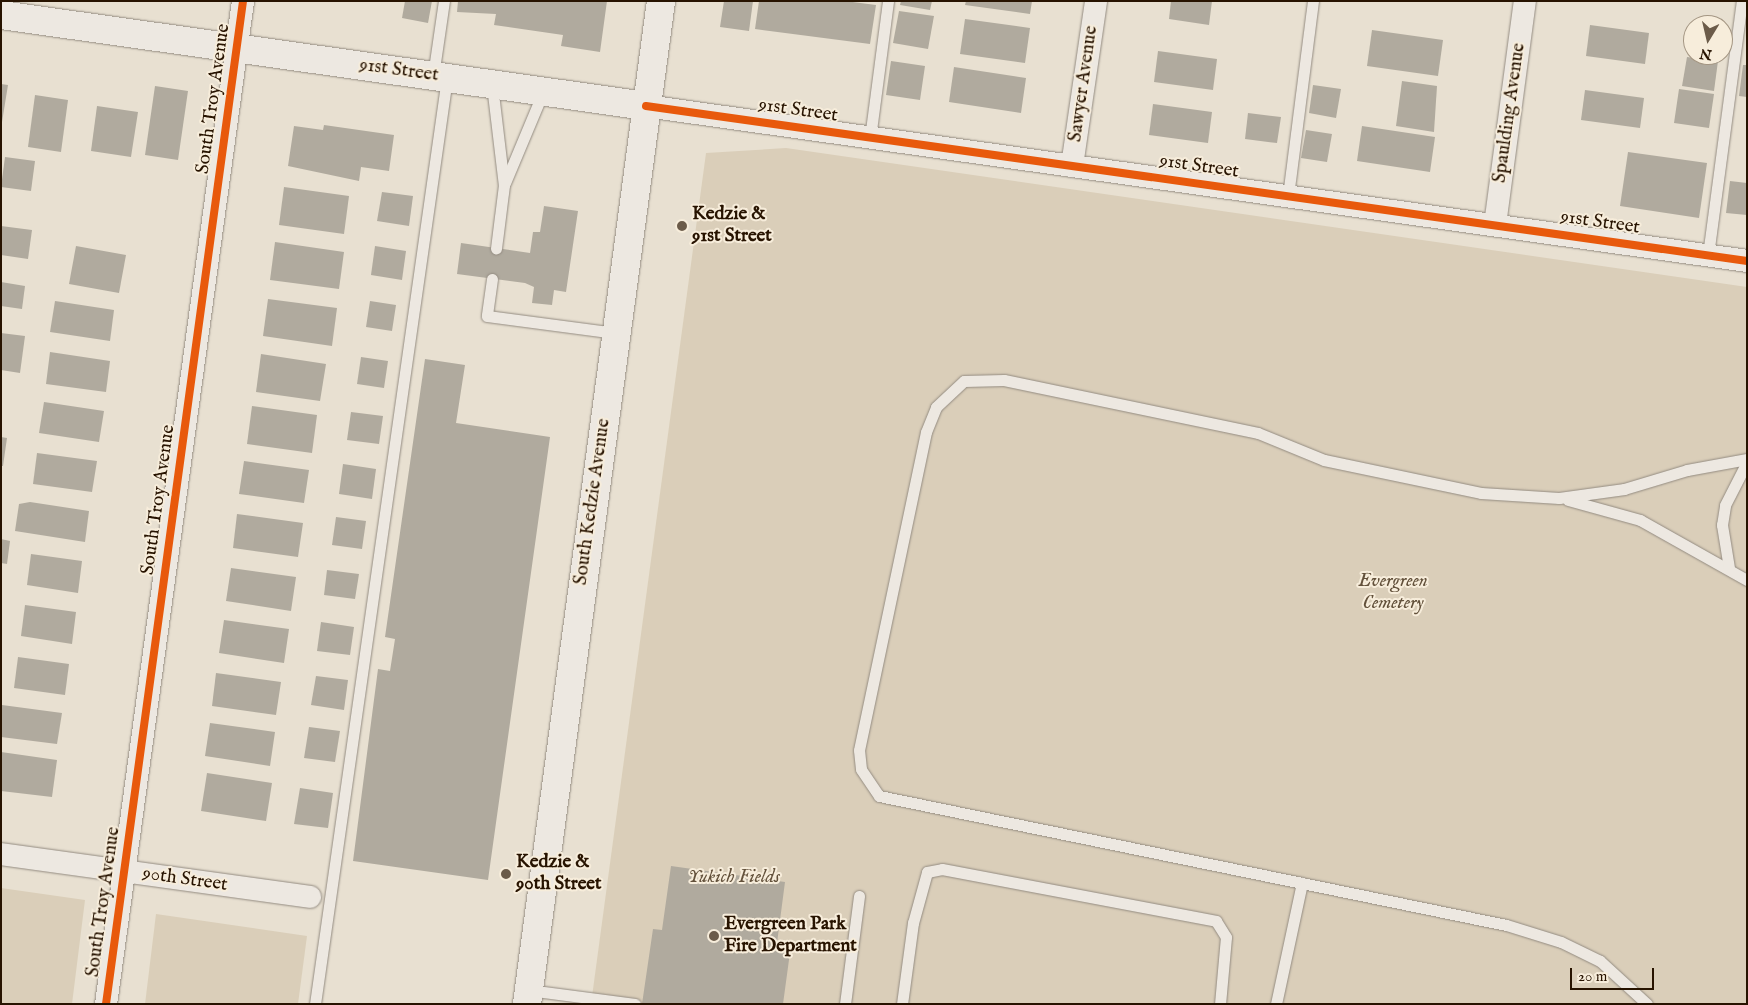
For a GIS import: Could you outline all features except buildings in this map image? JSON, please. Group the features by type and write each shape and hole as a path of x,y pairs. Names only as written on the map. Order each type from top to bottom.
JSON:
{"main road":[{"name":"South Kedzie Avenue","path":"528,997 661,1"},
{"name":"91st Street","path":"19,12 237,48 646,106"}],"street":[{"name":"South Troy Avenue","path":"106,1004 244,1"},
{"name":"Sawyer Avenue","path":"1072,166 1096,1"},
{"name":"Spaulding Avenue","path":"1495,225 1525,1"},
{"name":"91st Street","path":"646,106 1747,261"},
{"name":"90th Street","path":"1,854 310,897"}],"lane":[{"path":"314,1004 440,77 444,1"},
{"path":"870,138 888,1"},
{"path":"1288,196 1313,1"},
{"path":"1708,255 1742,1"},
{"path":"492,85 504,184 496,248"},
{"path":"504,184 542,92"},
{"path":"492,279 487,316 616,333"},
{"path":"1646,1004 1600,961 1561,942 1506,925 902,803 879,796 868,783 861,770 859,750 926,432 936,408 964,381 1004,380 1258,433 1324,460 1366,470 1481,493 1559,498 1640,520 1729,568 1747,580"},
{"path":"1559,498 1624,489 1688,470 1747,460"},
{"path":"1729,568 1722,526 1726,505 1747,460"},
{"path":"902,1004 913,923 926,872 942,869 1216,921 1226,937 1220,1004"},
{"path":"1276,1004 1302,883"},
{"path":"845,1004 858,896"},
{"path":"528,997 634,1004"}],"green space":[{"name":"Evergreen Cemetery","path":"786,148 1747,287 1747,1004 591,1004 706,153"},
{"path":"1,888 85,900 72,1004 1,1004"},
{"path":"156,914 307,936 298,1004 145,1004"}],"cycle path":[{"path":"106,1004 243,1"},
{"path":"646,106 1747,261"}],"place":[{"name":"Kedzie & 91st Street","path":"682,226"},
{"name":"Kedzie & 90th Street","path":"506,874"},
{"name":"Evergreen Park Fire Department","path":"714,936"}],"park label":[{"name":"Yukich Fields","path":"734,878"}]}
